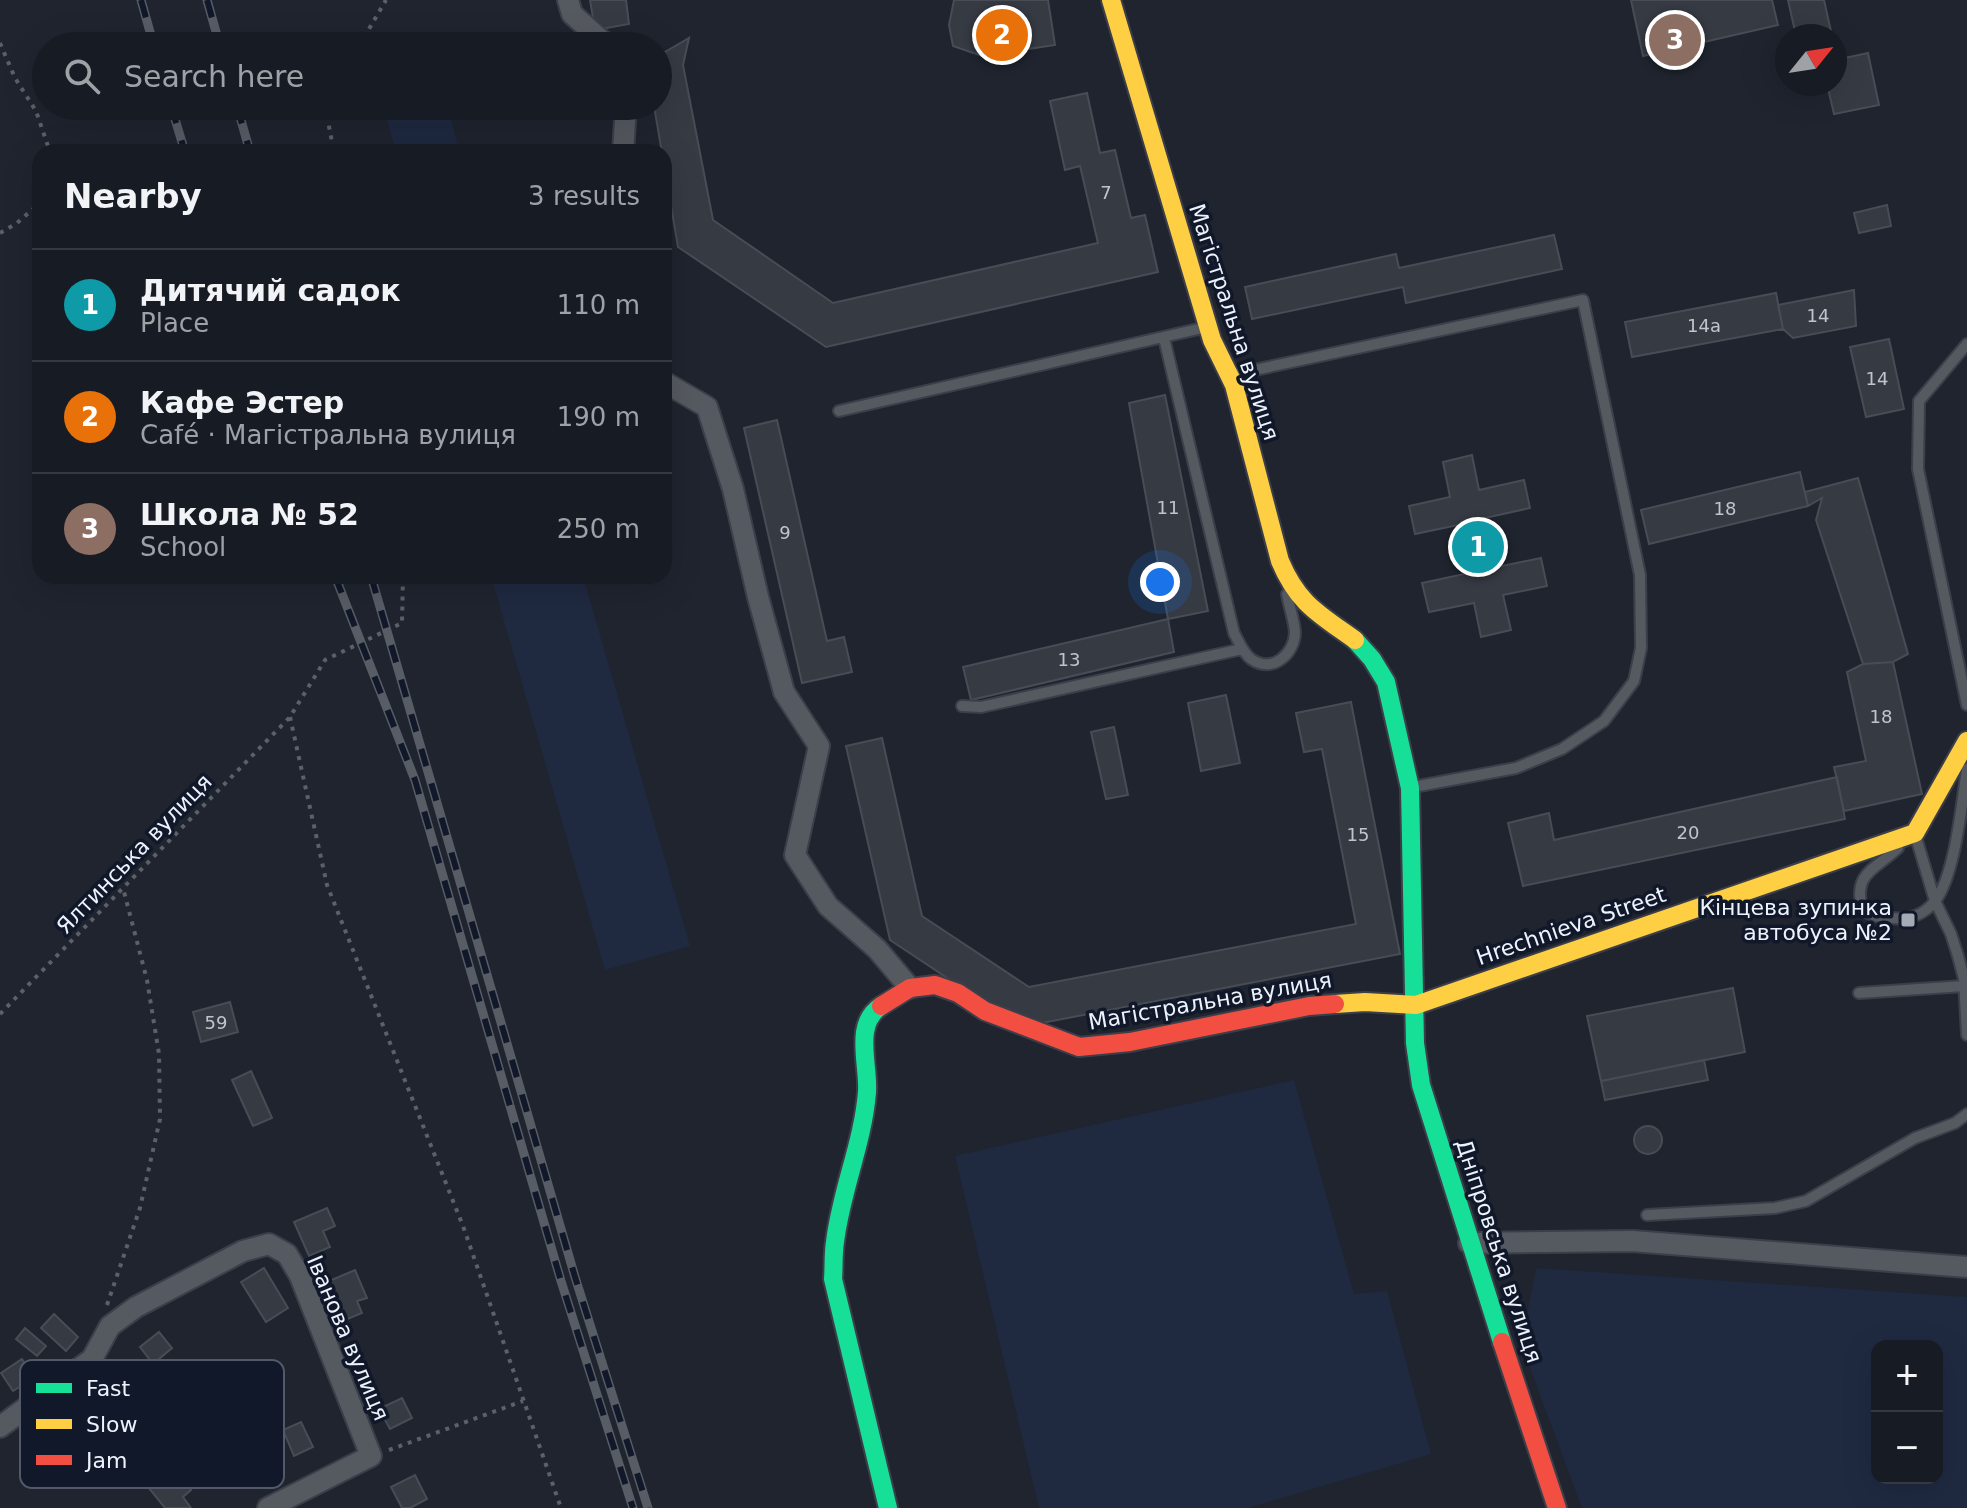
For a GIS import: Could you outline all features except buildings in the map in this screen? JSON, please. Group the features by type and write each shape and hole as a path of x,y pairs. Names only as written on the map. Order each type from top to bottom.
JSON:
{"street":[{"path":"568,0 572,14 592,32"},
{"name":"Магістральна вулиця","path":"910,988 935,985 958,993 985,1011 1079,1047 1130,1042 1309,1006 1365,1002 1416,1005 1410,788 1386,682 1358,642 1305,604 1289,582 1280,561 1229,375 1208,327 1111,0"},
{"path":"624,144 625,120"},
{"path":"672,387 707,407 733,489 784,692 819,746 795,855 828,906 877,949 910,988 873,1011 864,1028 868,1081 866,1107 835,1241 833,1279 888,1508"},
{"path":"1915,833 1967,741"},
{"name":"Hrechnieva Street","path":"1416,1005 1915,833"},
{"name":"Дніпровська вулиця","path":"1416,1005 1415,1043 1421,1085 1469,1243 1557,1508"},
{"path":"1469,1243 1632,1241 1967,1267"},
{"name":"Іванова вулиця","path":"91,1360 110,1326 136,1307 243,1251 269,1244 287,1254 300,1276 371,1456"},
{"name":"Іванова вулиця","path":"0,1427 20,1412"},
{"path":"268,1508 371,1456"}],"lane":[{"path":"1229,375 1583,300 1640,575 1641,648 1634,681 1604,721 1587,735 1551,755 1492,774 1410,788"},
{"path":"839,411 1208,327"},
{"path":"1164,338 1230,616 1242,649 1253,661 1269,664 1283,660 1292,648 1295,633 1280,561"},
{"path":"1967,344 1919,401 1918,469 1967,705"},
{"path":"962,706 981,707 1242,649"},
{"path":"1967,769 1945,883 1935,901 1924,912 1908,920 1874,917 1862,910 1858,895 1862,879 1915,833 1935,901 1951,934 1964,986 1967,1035"},
{"path":"1859,993 1964,986"},
{"path":"1647,1215 1775,1208 1806,1201 1915,1138 1955,1123 1967,1114"}],"path":[{"path":"367,32 386,0"},
{"path":"0,43 15,78 32,105"},
{"path":"39,120 47,144"},
{"path":"328,120 332,144"},
{"path":"0,233 32,210"},
{"name":"Ялтинська вулиця","path":"0,1014 290,717 325,660 402,623 403,584"},
{"path":"290,717 327,885 463,1226 561,1508"},
{"path":"110,1326 106,1301 140,1208 160,1119 159,1054 147,980 123,888"},
{"path":"371,1456 524,1401"}],"shaded area":[{"path":"387,120 451,120 458,144 394,144"},
{"path":"493,584 585,584 690,946 605,970"},
{"path":"1294,1080 1354,1294 1387,1291 1431,1454 1248,1508 1039,1508 955,1156"},
{"path":"1536,1268 1967,1297 1967,1508 1582,1508 1521,1344"}],"railway":[{"path":"141,0 150,32"},
{"path":"207,0 216,32"},
{"path":"175,120 183,144"},
{"path":"241,120 248,144"},
{"path":"338,584 415,780 561,1281 633,1508"},
{"path":"373,584 575,1277 648,1508"}],"traffic: fast":[{"path":"1355,640 1386,682 1410,788 1415,1043 1421,1085 1502,1342"},
{"path":"881,1006 872,1014 865,1034 865,1111 838,1223 833,1279 888,1508"}],"traffic: slow":[{"path":"1111,0 1212,340 1234,385 1280,561 1302,598 1355,640"},
{"path":"1335,1004 1416,1005 1915,833 1967,741"}],"traffic: jam":[{"path":"881,1006 910,988 935,985 958,993 985,1011 1079,1047 1130,1042 1309,1006 1335,1004"},
{"path":"1502,1342 1557,1508"}],"place":[{"name":"Кафе Эстер","path":"1002,35"},
{"name":"Школа № 52","path":"1675,40"},
{"name":"Дитячий садок","path":"1478,547"},
{"name":"Кінцева зупинка автобуса №2","path":"1908,920"}]}
